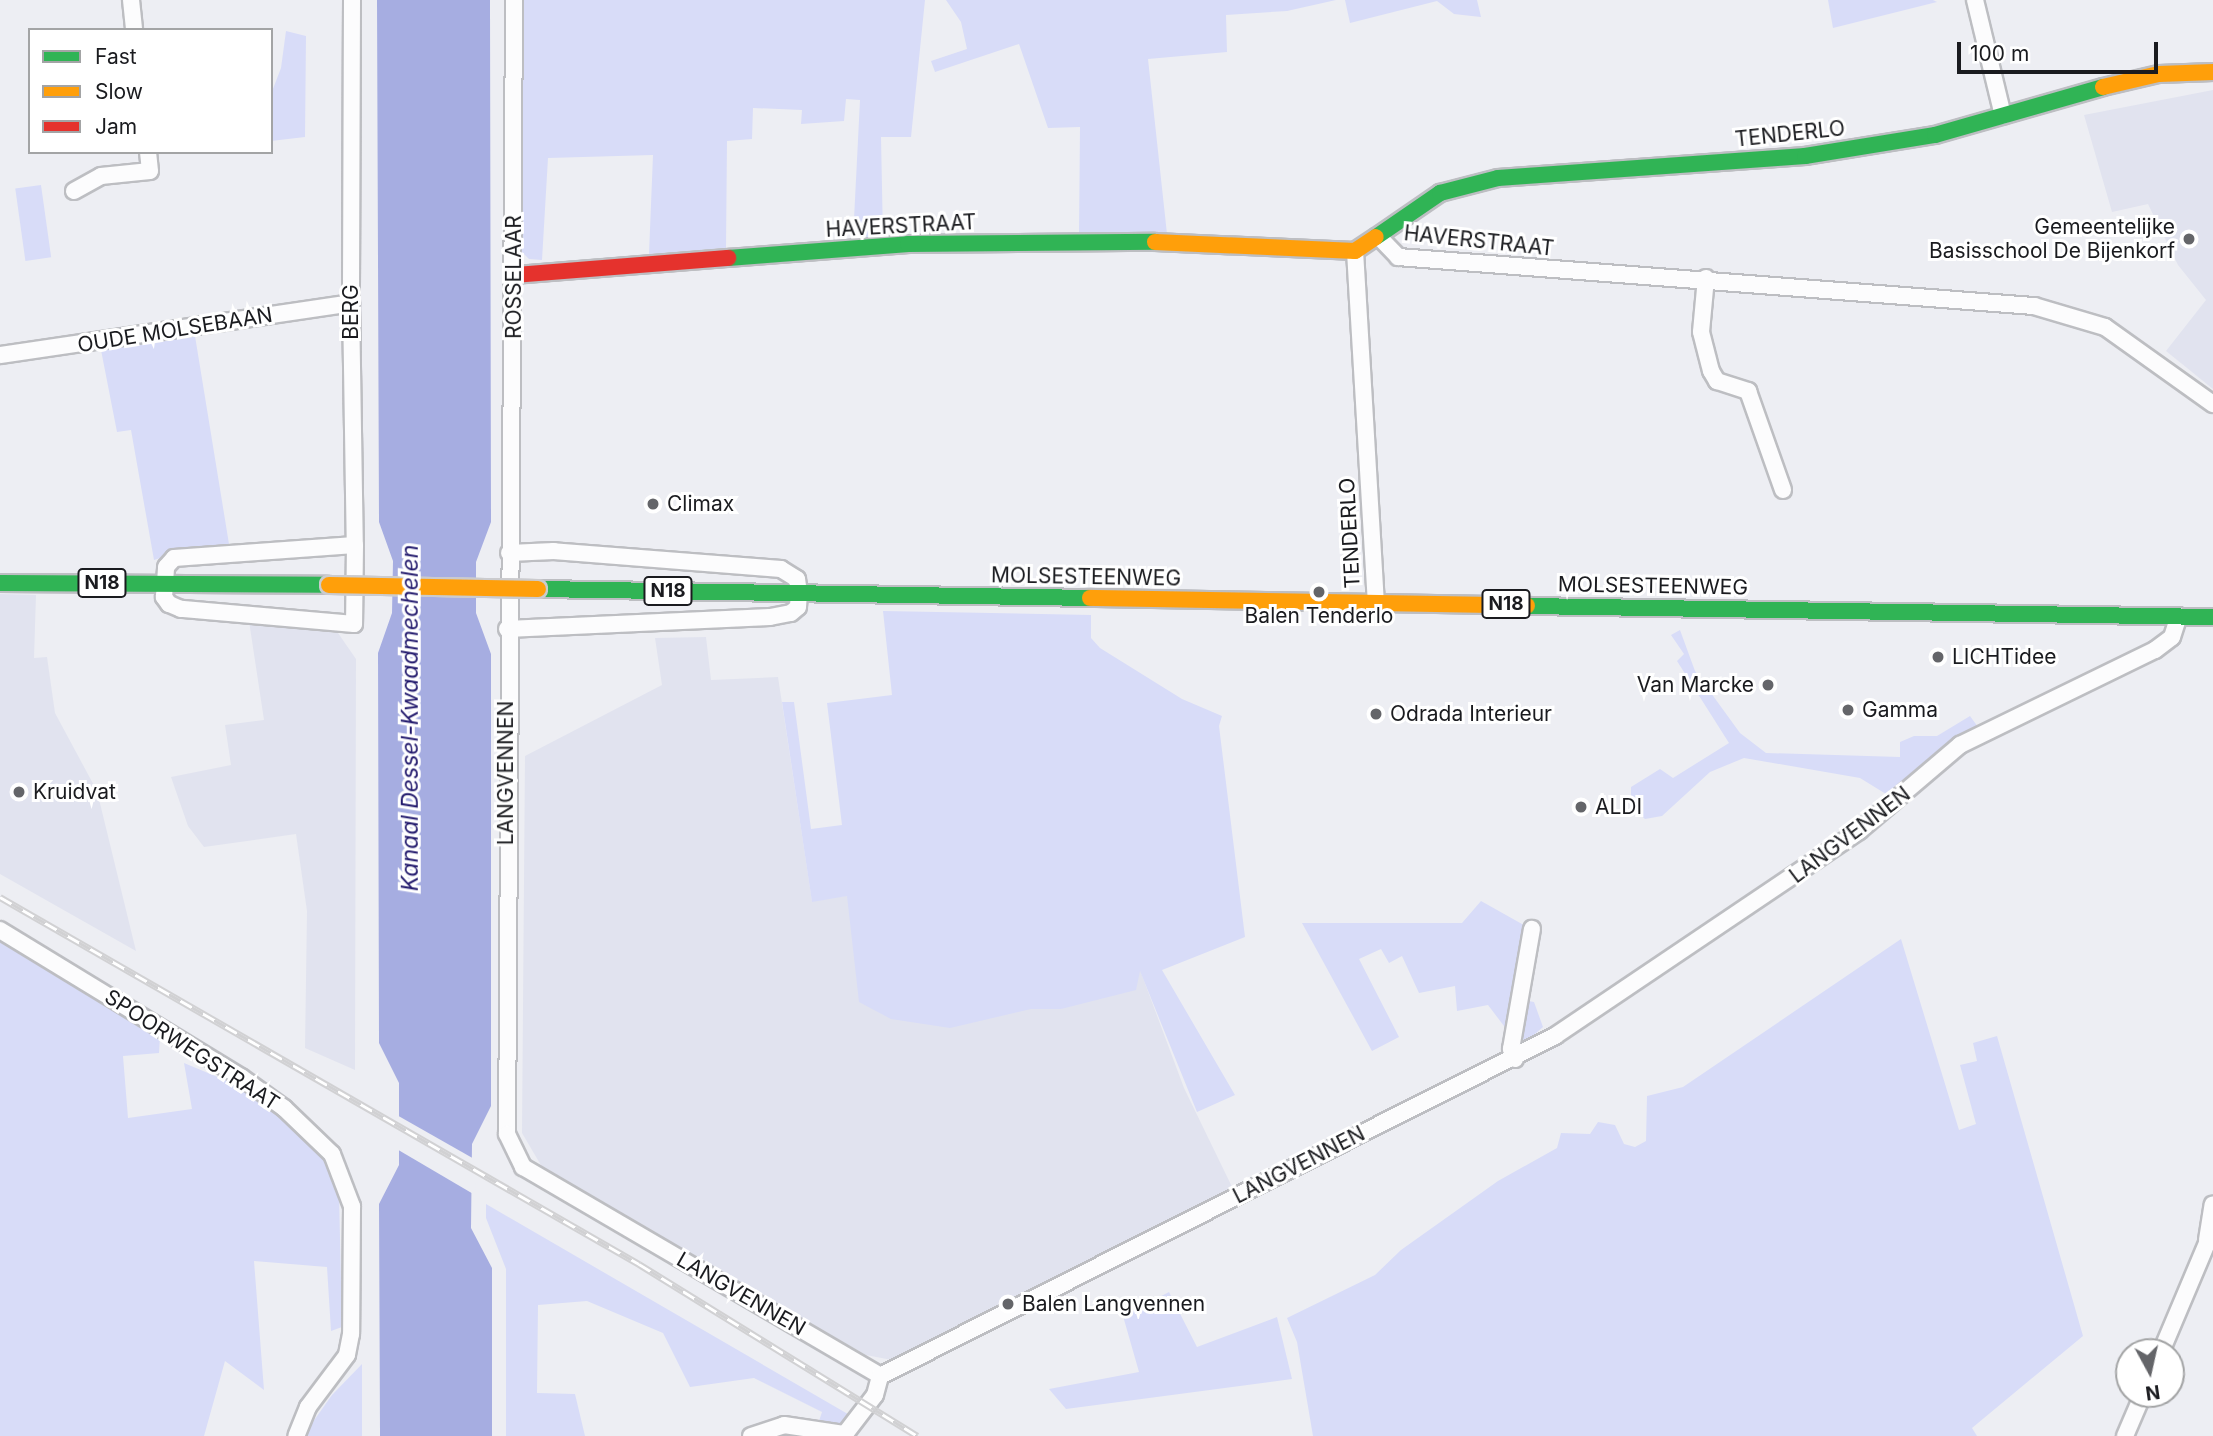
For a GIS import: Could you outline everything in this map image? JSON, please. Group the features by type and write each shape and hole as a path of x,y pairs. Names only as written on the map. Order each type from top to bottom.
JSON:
{"main road":[{"name":"TENDERLO","path":"1379,237 1416,205 1440,192 1498,178 1805,156 1935,135 2120,82 2159,74 2213,72"},
{"name":"HAVERSTRAAT","path":"515,275 908,244 1189,242 1355,251 1379,237"},
{"name":"N18","path":"0,583 162,583"},
{"name":"MOLSESTEENWEG","path":"162,583 2213,617"}],"street":[{"path":"131,0 134,28"},
{"name":"BERG","path":"162,583 169,604 181,609 354,624 352,0"},
{"name":"ROSSELAAR","path":"509,553 514,532 514,0"},
{"path":"1975,0 2003,116"},
{"path":"74,191 101,176 150,171 148,154"},
{"name":"HAVERSTRAAT","path":"1379,237 1398,257 1706,278 2034,306 2071,315 2130,341 2213,404"},
{"name":"TENDERLO","path":"1355,251 1376,602"},
{"path":"1706,278 1701,332 1711,371 1717,381 1748,391 1783,490"},
{"name":"OUDE MOLSEBAAN","path":"0,355 351,303"},
{"path":"162,583 174,558 189,554 355,545"},
{"path":"507,629 770,617 791,613 797,607 799,593 797,579 781,569 554,551 509,553"},
{"name":"LANGVENNEN","path":"509,553 505,1122 513,1151 523,1167 880,1376 1515,1059 1589,1015 1836,848 1908,793 1960,745 2155,650 2172,637 2179,616"},
{"path":"1515,1059 1511,1049 1532,929"},
{"name":"SPOORWEGSTRAAT","path":"0,930 241,1077 284,1108 332,1154 352,1206 351,1334 344,1362 308,1407 296,1436"},
{"path":"2167,1338 2211,1241 2213,1204"},
{"path":"751,1436 784,1425 845,1434 875,1395 880,1376"},
{"path":"2124,1436 2137,1408"}],"shaded area":[{"path":"523,0 925,0 911,137 881,137 883,238 853,239 860,100 846,99 844,121 801,124 802,110 753,108 752,139 727,141 726,248 649,254 653,155 548,158 542,260 529,259 521,251"},
{"path":"946,0 1336,0 1287,11 1226,15 1227,52 1148,59 1167,234 1079,234 1080,127 1048,128 1019,44 935,72 931,61 967,49 961,22"},
{"path":"1345,0 1477,0 1481,17 1454,14 1437,1 1350,23"},
{"path":"1828,0 1933,0 1937,2 1833,28"},
{"path":"286,31 306,36 305,137 273,141 273,89 281,68"},
{"name":"Gemeentelijke Basisschool De Bijenkorf","path":"2213,90 2213,389 2166,351 2206,300 2178,265 2148,204 2112,212 2084,115"},
{"path":"41,185 51,257 25,261 15,189"},
{"path":"195,336 229,544 190,548 154,560 131,430 117,432 101,350"},
{"path":"0,594 36,595 34,658 47,657 55,713 97,791 136,951 0,874"},
{"path":"883,611 1091,615 1091,638 1100,648 1182,699 1222,716 1219,726 1245,937 1162,970 1235,1095 1197,1112 1140,971 1136,990 1061,1009 1031,1009 950,1028 891,1019 859,1002 847,896 812,902 782,702 794,702 811,829 842,825 827,703 892,695"},
{"path":"249,621 338,633 356,659 355,1070 305,1048 307,911 296,834 204,847 188,826 171,777 231,765 225,725 264,720"},
{"path":"1680,630 1695,671 1740,733 1766,753 1900,757 1900,742 1914,736 1937,736 1970,716 1978,727 1886,794 1860,778 1744,758 1710,772 1662,816 1645,819 1631,806 1631,787 1660,769 1673,778 1729,743 1677,661 1684,654 1671,635"},
{"path":"706,637 711,680 778,677 812,901 857,894 1140,970 1184,1088 1234,1191 919,1352 892,1360 866,1355 572,1189 542,1167 522,1133 525,756 662,685 655,638"},
{"path":"1481,901 1529,928 1510,998 1534,1002 1543,1027 1520,1047 1488,1005 1457,1011 1455,986 1419,993 1402,956 1389,963 1381,949 1359,959 1399,1037 1372,1051 1302,923 1462,923"},
{"path":"0,939 160,1036 159,1053 123,1056 128,1118 192,1109 184,1063 232,1083 280,1118 320,1152 339,1193 342,1327 331,1331 327,1267 254,1261 264,1390 225,1361 204,1436 0,1436"},
{"path":"1901,939 1959,1130 1976,1124 1960,1065 1977,1061 1973,1043 1997,1036 2083,1336 1972,1428 1977,1436 1313,1436 1297,1342 1287,1318 1375,1275 1401,1250 1498,1181 1557,1148 1561,1133 1590,1134 1598,1122 1615,1125 1624,1144 1635,1147 1646,1141 1647,1096 1683,1087"},
{"path":"486,1204 853,1417 839,1428 818,1424 822,1412 754,1378 690,1387 663,1333 587,1301 538,1305 537,1393 575,1394 585,1436 506,1436 506,1269 486,1218"},
{"path":"1169,1292 1197,1347 1277,1317 1292,1379 1066,1409 1049,1389 1139,1372 1123,1316"},
{"path":"362,1364 362,1436 303,1436 332,1395"}],"water":[{"name":"Kanaal Dessel-Kwaadmechelen","path":"377,0 490,0 491,522 476,562 476,613 491,654 491,1106 472,1144 471,1228 492,1268 492,1436 380,1436 379,1204 399,1165 399,1083 379,1043 378,653 392,613 393,561 379,522"}],"pier":[{"path":"395,1114 476,1160 475,1195 395,1148"}],"railway":[{"path":"0,897 639,1264 917,1436"}],"traffic: fast":[{"path":"1376,237 1440,193 1498,178 1805,156 1935,135 2103,87"},
{"path":"728,258 908,244 1155,242"},
{"path":"0,583 329,585"},
{"path":"538,589 1090,598"},
{"path":"1527,606 2213,617"}],"traffic: slow":[{"path":"2103,87 2159,74 2213,72"},
{"path":"1155,242 1355,251 1376,237"},
{"path":"329,585 538,589"},
{"path":"1090,598 1527,606"}],"traffic: jam":[{"path":"515,275 728,258"}],"place":[{"name":"Gemeentelijke Basisschool De Bijenkorf","path":"2189,239"},
{"name":"Climax","path":"653,504"},
{"name":"Balen Tenderlo","path":"1319,592"},
{"name":"LICHTidee","path":"1938,657"},
{"name":"Van Marcke","path":"1768,685"},
{"name":"Gamma","path":"1848,710"},
{"name":"Odrada Interieur","path":"1376,714"},
{"name":"Kruidvat","path":"19,792"},
{"name":"ALDI","path":"1581,807"},
{"name":"Balen Langvennen","path":"1008,1304"}]}
